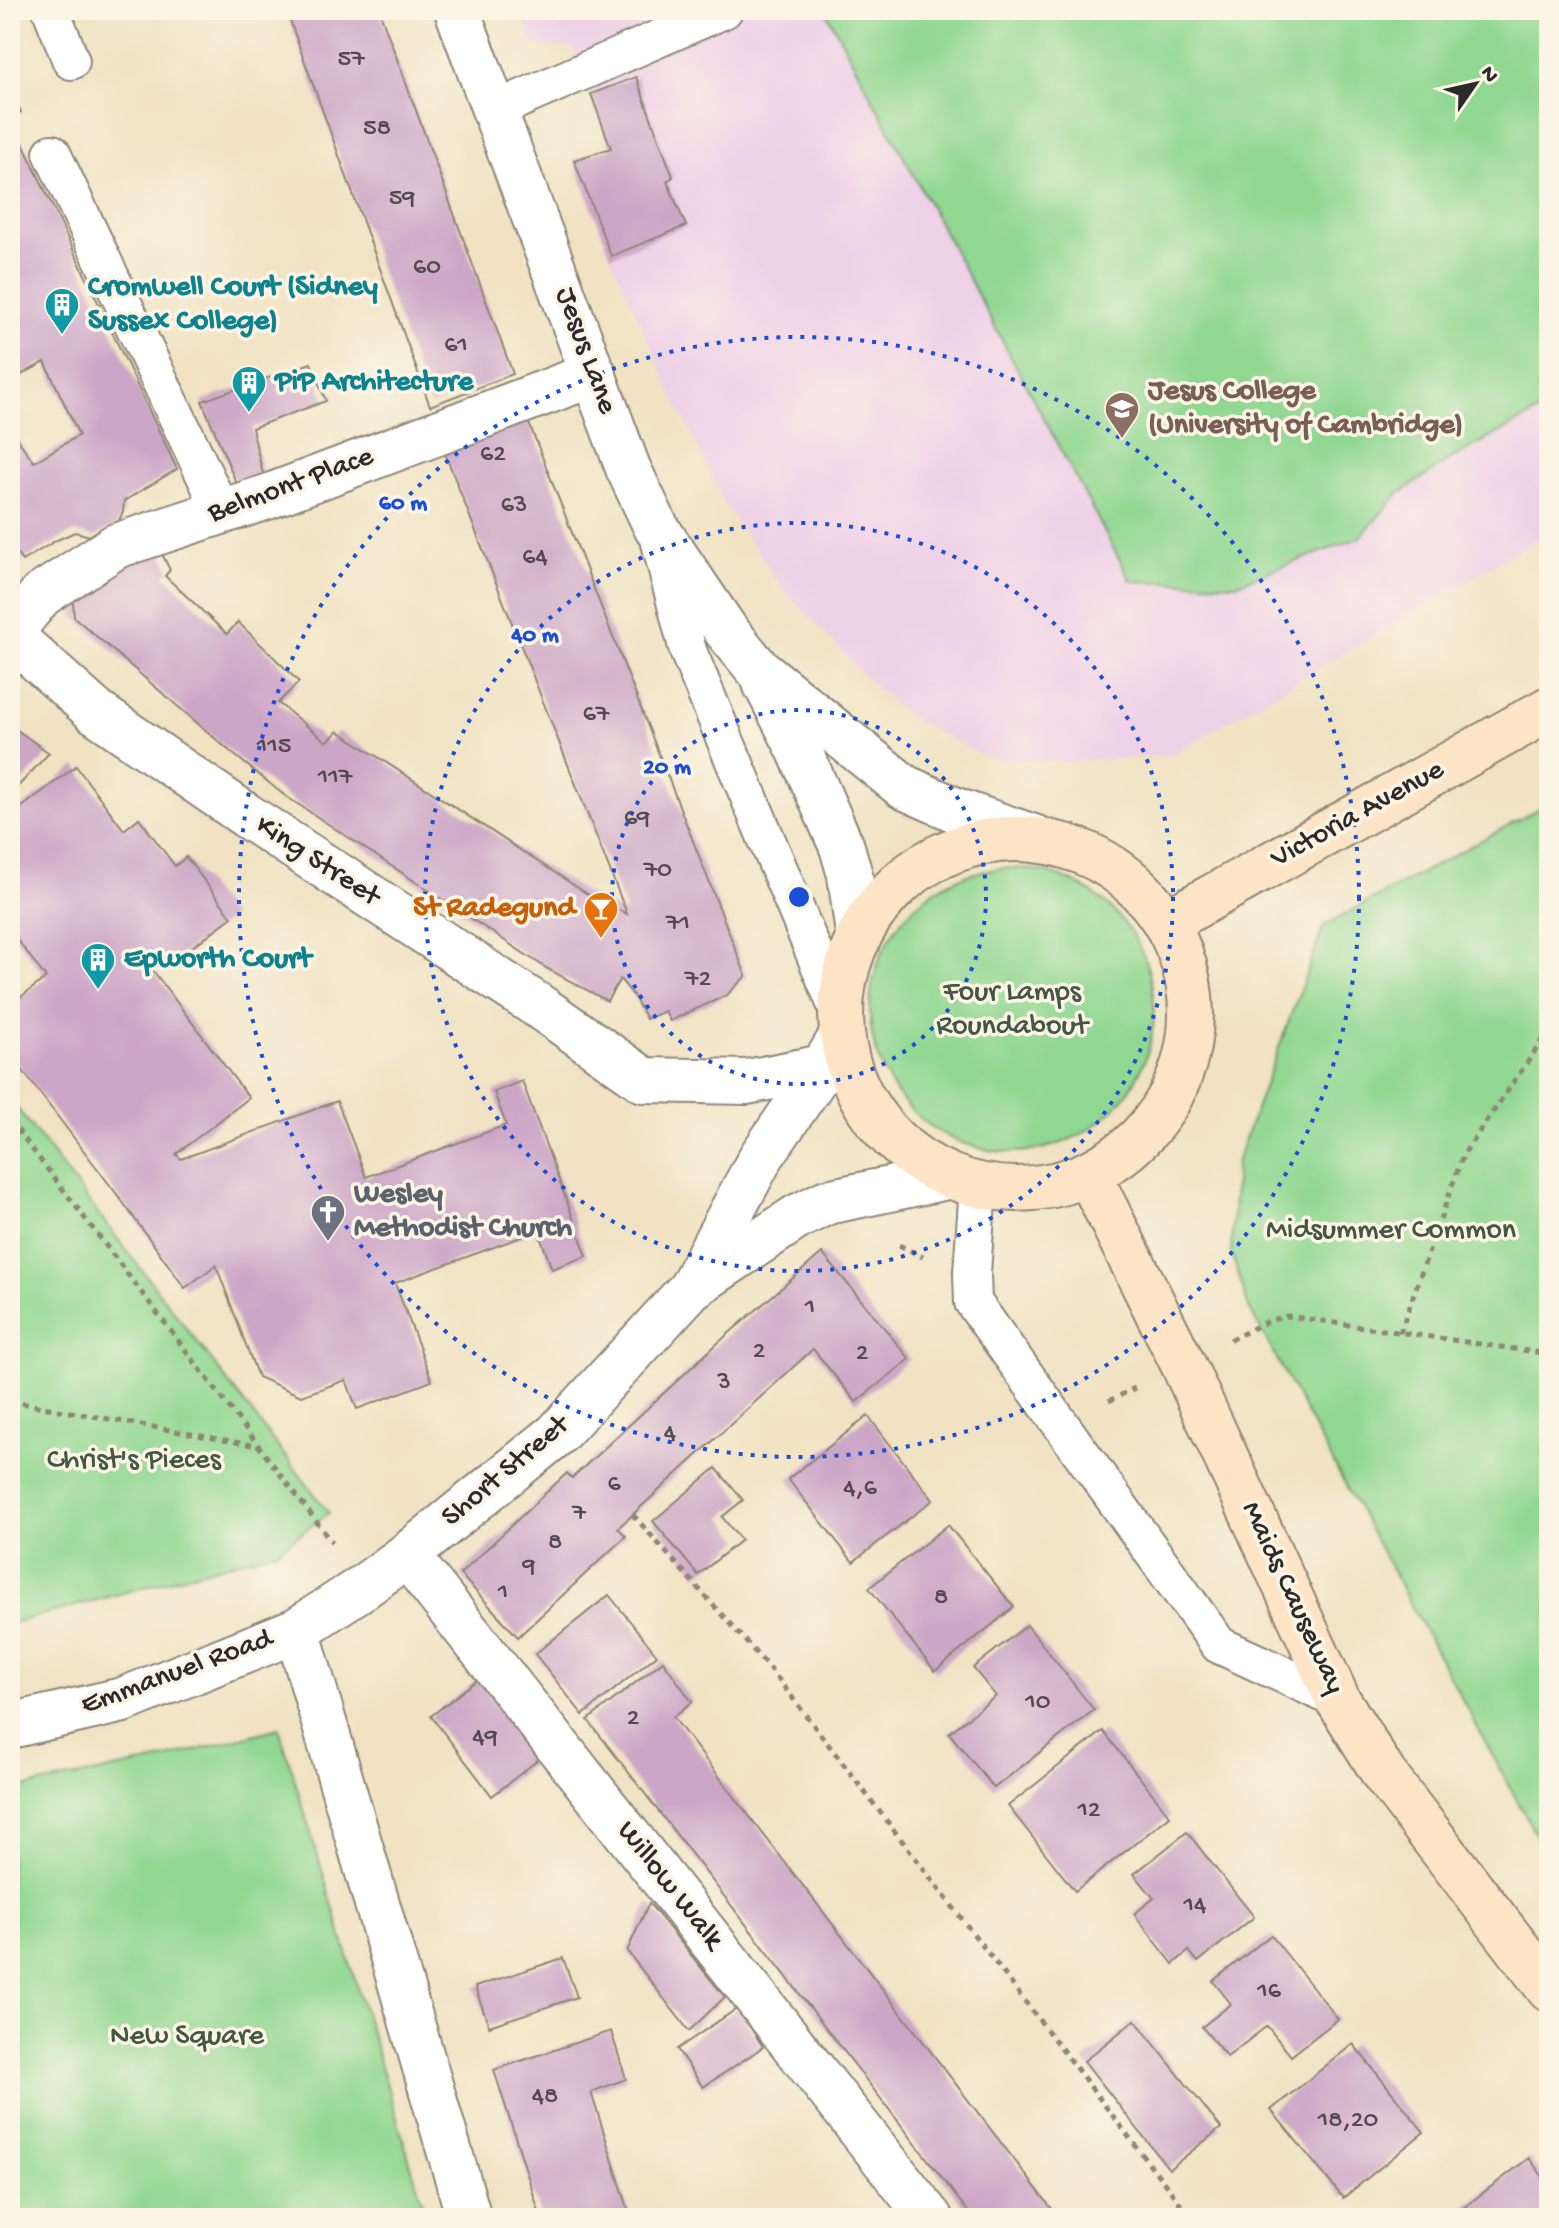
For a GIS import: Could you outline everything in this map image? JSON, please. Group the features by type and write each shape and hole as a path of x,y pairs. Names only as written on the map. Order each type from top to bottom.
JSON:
{"street":[{"name":"Jesus Lane","path":"457,10 628,468 656,527 725,629 757,668 904,787 958,811 1036,838"},
{"name":"Belmont Place","path":"10,634 41,595 116,546 222,512 594,374"},
{"name":"King Street","path":"10,634 109,721 247,816 540,1007 644,1080 747,1082 835,1040"},
{"name":"Jesus Lane","path":"757,668 799,749 842,847 850,875 858,934"},
{"name":"Victoria Avenue","path":"1167,922 1549,709"},
{"path":"1036,838 1068,845 1095,856 1140,888 1167,922 1188,973 1193,1007 1186,1062 1163,1113 1125,1153 1089,1175 1046,1188 1016,1191 963,1181 917,1160 872,1114 835,1040 841,988 858,934 883,897 933,858 985,840 1036,838"},
{"name":"Short Street","path":"691,1288 761,1157 835,1040"},
{"name":"Maids Causeway","path":"1089,1175 1183,1364 1338,1700 1384,1774 1549,1989"},
{"name":"Short Street","path":"297,1630 407,1555 557,1434 691,1288 797,1217 827,1202 963,1181"},
{"name":"Willow Walk","path":"407,1555 930,2218"},
{"path":"297,1630 469,2218"},
{"name":"Emmanuel Road","path":"10,1726 123,1700 297,1630"}],"lane":[{"path":"51,10 71,61"},
{"path":"495,110 724,10"},
{"path":"52,153 222,512"},
{"path":"656,527 688,651 835,1040"},
{"path":"963,1181 973,1302 1219,1645 1338,1700"}],"path":[{"path":"1400,1333 1463,1155 1549,1031"},
{"path":"10,1120 366,1585"},
{"path":"1183,1364 1268,1321 1287,1316 1549,1354"},
{"path":"10,1401 258,1446"},
{"path":"633,1515 772,1671 1191,2218"}],"shaded area":[{"name":"Jesus College (University of Cambridge)","path":"519,10 1549,10 1549,532 1171,755 1069,762 987,758 908,716 868,680 781,586 723,501 611,256 574,160 611,147 573,48 533,45"}],"green space":[{"path":"825,10 1549,10 1549,406 1452,458 1399,494 1359,538 1236,584 1131,581"},
{"name":"Midsummer Common","path":"1549,803 1549,1859 1249,1308 1231,1252 1236,1163 1324,926"},
{"name":"Four Lamps Roundabout","path":"1012,868 1040,871 1066,879 1091,892 1112,910 1130,931 1143,956 1151,982 1154,1010 1151,1038 1143,1064 1130,1089 1112,1110 1091,1128 1066,1141 1040,1149 1012,1152 984,1149 958,1141 933,1128 912,1110 894,1089 881,1064 873,1038 870,1010 873,982 881,956 894,931 912,910 933,892 958,879 984,871"},
{"name":"Christ's Pieces","path":"10,1099 329,1513 276,1551 10,1624"},
{"name":"New Square","path":"279,1728 427,2218 10,2218 10,1790 159,1760"}],"building":[{"path":"286,10 379,10 513,374 430,406"},
{"path":"636,77 673,177 667,181 686,226 611,256 574,160 611,148 591,94"},
{"path":"10,86 21,112 10,118"},
{"name":"Cromwell Court (Sidney Sussex College)","path":"16,129 177,469 124,501 117,525 94,537 75,532 22,561 10,544 10,429 34,462 79,435 45,362 10,381 10,310 19,305 10,285 10,132"},
{"name":"PiP Architecture","path":"311,363 326,401 252,428 263,474 238,487 202,401"},
{"path":"525,413 746,976 727,995 670,1021 665,1011 646,1019 620,979 607,1001 546,968 284,795 74,617 73,601 137,548 161,552 170,570 165,576 227,634 238,622 299,682 278,703 327,742 338,731 592,897 627,914 442,446"},
{"path":"10,725 49,753 10,795"},
{"path":"76,766 124,830 139,818 175,866 186,857 232,917 167,966 156,952 145,960 249,1098 176,1154 181,1159 337,1101 366,1177 506,1125 494,1092 522,1081 587,1256 552,1269 538,1231 395,1283 432,1381 357,1409 346,1380 301,1396 258,1377 216,1265 185,1288 10,1054 10,1005 46,978 10,930 10,838 18,832 10,822 10,816"},
{"path":"822,1253 910,1359 856,1402 813,1349 618,1528 626,1536 518,1637 460,1574 567,1473 572,1478 719,1342"},
{"path":"868,1416 933,1500 853,1562 788,1479"},
{"path":"716,1468 743,1500 722,1517 741,1540 698,1575 653,1521"},
{"path":"948,1525 1014,1607 935,1671 869,1588"},
{"path":"609,1595 657,1655 583,1715 535,1654"},
{"path":"1027,1625 1094,1710 994,1788 949,1733 996,1696 973,1668"},
{"path":"663,1661 692,1702 673,1717 1059,2218 973,2218 588,1720"},
{"path":"477,1680 539,1759 492,1796 431,1716"},
{"path":"1103,1731 1170,1816 1075,1891 1008,1806"},
{"path":"1187,1832 1254,1917 1198,1962 1189,1951 1173,1964 1134,1914 1154,1898 1134,1874"},
{"path":"649,1903 725,1997 689,2031 627,1951"},
{"path":"1271,1935 1338,2019 1291,2056 1267,2026 1227,2057 1202,2027 1231,2004 1213,1981"},
{"path":"563,1958 577,1997 489,2026 475,1987"},
{"path":"738,2008 763,2047 703,2087 677,2049"},
{"path":"1135,2020 1221,2128 1169,2169 1084,2061"},
{"path":"611,2031 626,2079 591,2092 631,2218 541,2218 494,2070"},
{"path":"1353,2044 1424,2132 1343,2198 1271,2110"},
{"path":"1529,2158 1549,2185 1549,2218 1450,2218"}],"place":[{"name":"Cromwell Court (Sidney Sussex College)","path":"62,336"},
{"name":"PiP Architecture","path":"249,414"},
{"name":"Jesus College (University of Cambridge)","path":"1122,440"},
{"name":"St Radegund","path":"601,940"},
{"name":"Epworth Court","path":"98,991"},
{"name":"Wesley Methodist Church","path":"328,1243"}]}
